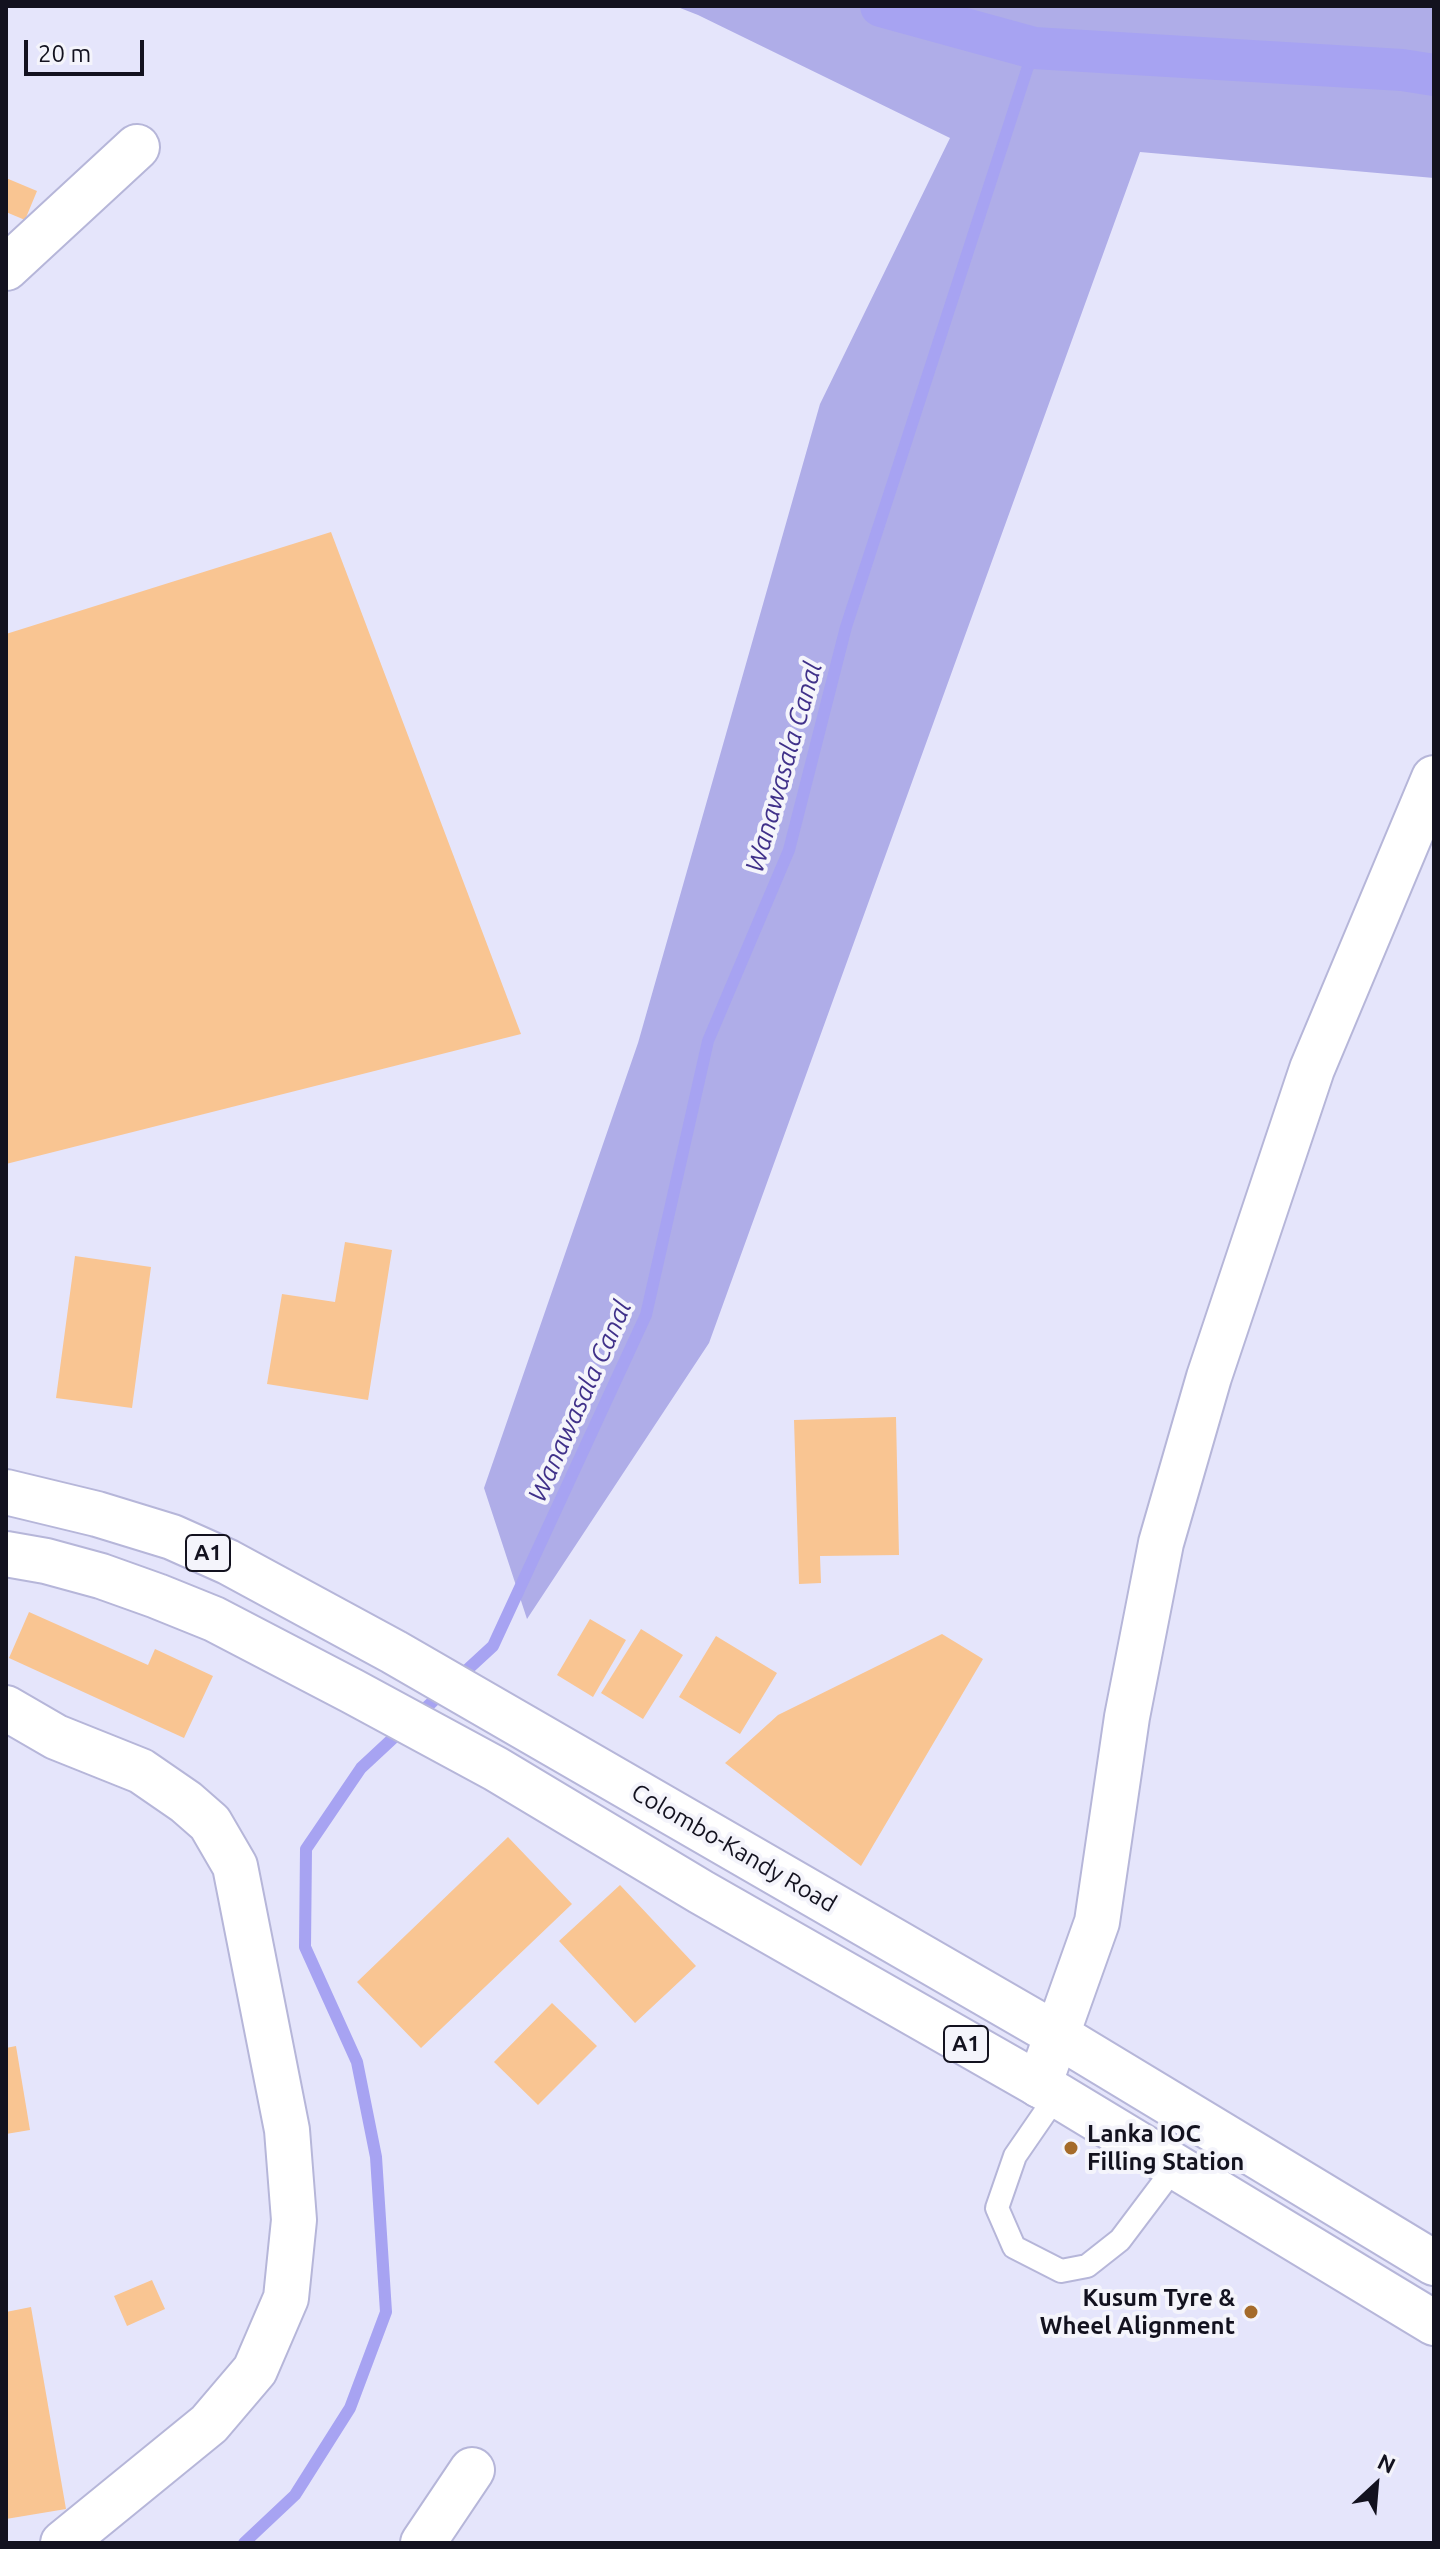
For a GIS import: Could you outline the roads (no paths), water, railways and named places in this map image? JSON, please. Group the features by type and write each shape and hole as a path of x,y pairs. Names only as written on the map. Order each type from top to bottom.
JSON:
{"main road":[{"path":"6,268 137,147"},
{"path":"1048,2090 1057,2035 1097,1922 1127,1717 1161,1543 1209,1377 1312,1069 1434,778"},
{"name":"Colombo-Kandy Road","path":"6,1492 97,1514 172,1537 228,1562 517,1722 1057,2035 1434,2263"},
{"name":"A1","path":"6,1554 101,1576 214,1619 352,1691 496,1769 701,1892 1048,2090 1434,2323"},
{"path":"6,1708 56,1737 141,1771 186,1802 210,1823 235,1866 287,2130 294,2220 286,2298 255,2370 209,2424 63,2543"},
{"path":"423,2543 472,2470"}],"lane":[{"path":"1048,2090 1015,2156 997,2208 1014,2247 1061,2271 1087,2266 1120,2240 1175,2167"}],"waterway":[{"path":"881,6 1034,48 1402,70 1434,75"},
{"name":"Wanawasala Canal","path":"417,1716 493,1646 646,1315 708,1041 789,850 846,627 1034,48"},
{"name":"Wanawasala Canal","path":"244,2543 295,2495 350,2408 386,2312 376,2157 357,2062 305,1947 306,1849 361,1768 404,1728"}],"place":[{"name":"Lanka IOC Filling Station","path":"1071,2148"},
{"name":"Kusum Tyre & Wheel Alignment","path":"1251,2312"}]}
